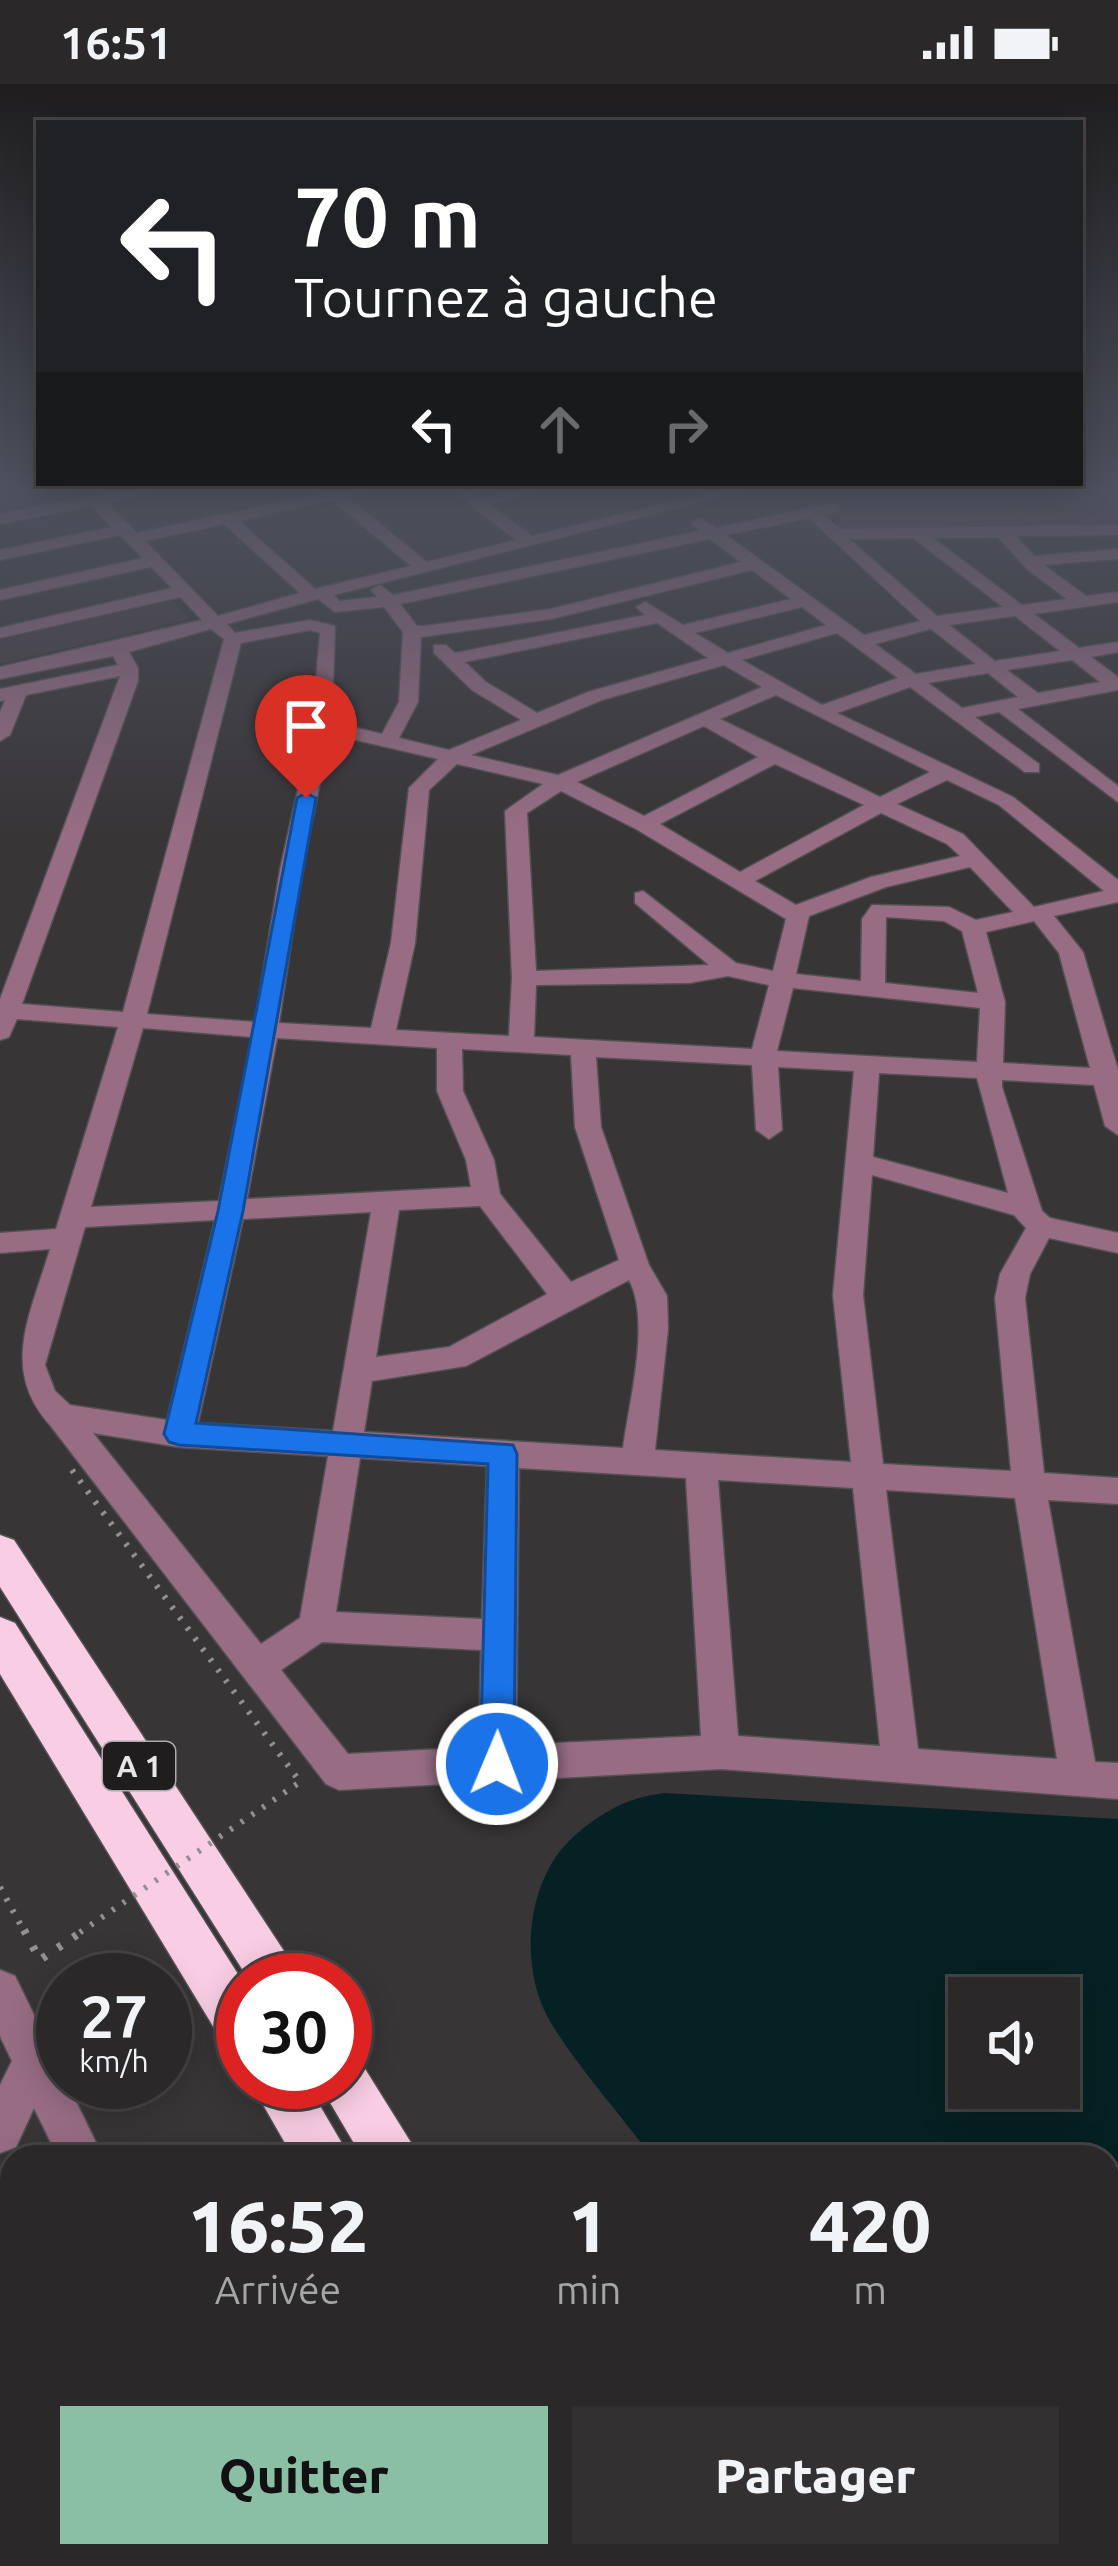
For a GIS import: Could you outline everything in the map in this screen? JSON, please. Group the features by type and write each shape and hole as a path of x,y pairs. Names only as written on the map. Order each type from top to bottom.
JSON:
{"highway":[{"name":"A 1","path":"0,1552 260,1953"},
{"name":"A 1","path":"0,1636 216,1984"},
{"path":"293,2109 315,2145"},
{"path":"362,2109 385,2145"}],"street":[{"path":"0,633 136,602"},
{"path":"179,1434 231,1211 322,726 326,626 224,632 194,602"},
{"path":"0,735 9,693 224,632 299,602"},
{"path":"328,602 335,607 382,602"},
{"path":"391,602 478,686 536,720"},
{"path":"418,632 604,602"},
{"path":"638,602 775,688 1026,814 1118,893"},
{"path":"680,631 800,602 1032,768"},
{"path":"912,602 1033,699"},
{"path":"1002,602 1116,684"},
{"path":"860,642 935,622 1105,602"},
{"path":"451,660 660,617"},
{"path":"382,1037 403,944 418,788 456,754 596,696 838,627"},
{"path":"224,632 133,1019 30,1365 42,1398 61,1416 339,1772 721,1752 1118,1781"},
{"path":"388,739 404,722 413,701 418,632"},
{"path":"820,712 911,680 1118,647"},
{"path":"0,673 123,659"},
{"path":"123,659 129,681 3,1018 133,1019 1112,1078"},
{"path":"959,714 1116,684"},
{"path":"521,1044 524,978 516,812 560,782 775,688"},
{"path":"1090,688 1118,708"},
{"path":"1003,706 1118,796"},
{"path":"706,719 955,839 1035,915 1071,952 1112,1078 1118,1126"},
{"path":"322,726 560,782 644,824 794,914 799,919 764,1050 769,1130"},
{"path":"644,824 775,756"},
{"path":"971,784 1032,768 1118,759"},
{"path":"740,881 806,848 876,802 946,773"},
{"path":"794,914 879,882 977,859"},
{"path":"873,990 873,919 880,910 950,914 973,928 1118,893"},
{"path":"643,898 728,969"},
{"path":"973,928 993,1002 989,1087 1034,1217 1010,1298 1029,1486 1079,1778"},
{"path":"524,978 689,976 728,969 781,980 993,1002"},
{"path":"449,1041 450,1091 480,1160 487,1196 566,1297"},
{"path":"583,1049 588,1127 635,1265 652,1296 653,1329 637,1462"},
{"path":"868,1063 848,1294 901,1765"},
{"path":"862,1163 1118,1243"},
{"path":"0,1243 70,1228 231,1211 387,1198 487,1196"},
{"path":"316,1626 387,1198"},
{"path":"358,1371 455,1358 635,1265"},
{"path":"61,1416 179,1434 1118,1491"},
{"path":"497,1764 502,1454"},
{"path":"700,1466 721,1752"},
{"path":"257,1667 316,1626 499,1635"},
{"path":"0,1991 75,2145"},
{"path":"1,2127 34,2063"}],"path":[{"path":"0,1887 40,1960 300,1782 72,1470"}],"shaded area":[{"path":"164,602 174,602 190,619 0,664 0,640"}],"water":[{"path":"665,1793 1118,1819 1118,2145 643,2145 551,2023 534,1979 531,1954 535,1905 554,1860 568,1842 612,1809"}],"route":[{"path":"306,798 231,1211 179,1434 502,1454 497,1764"}]}
